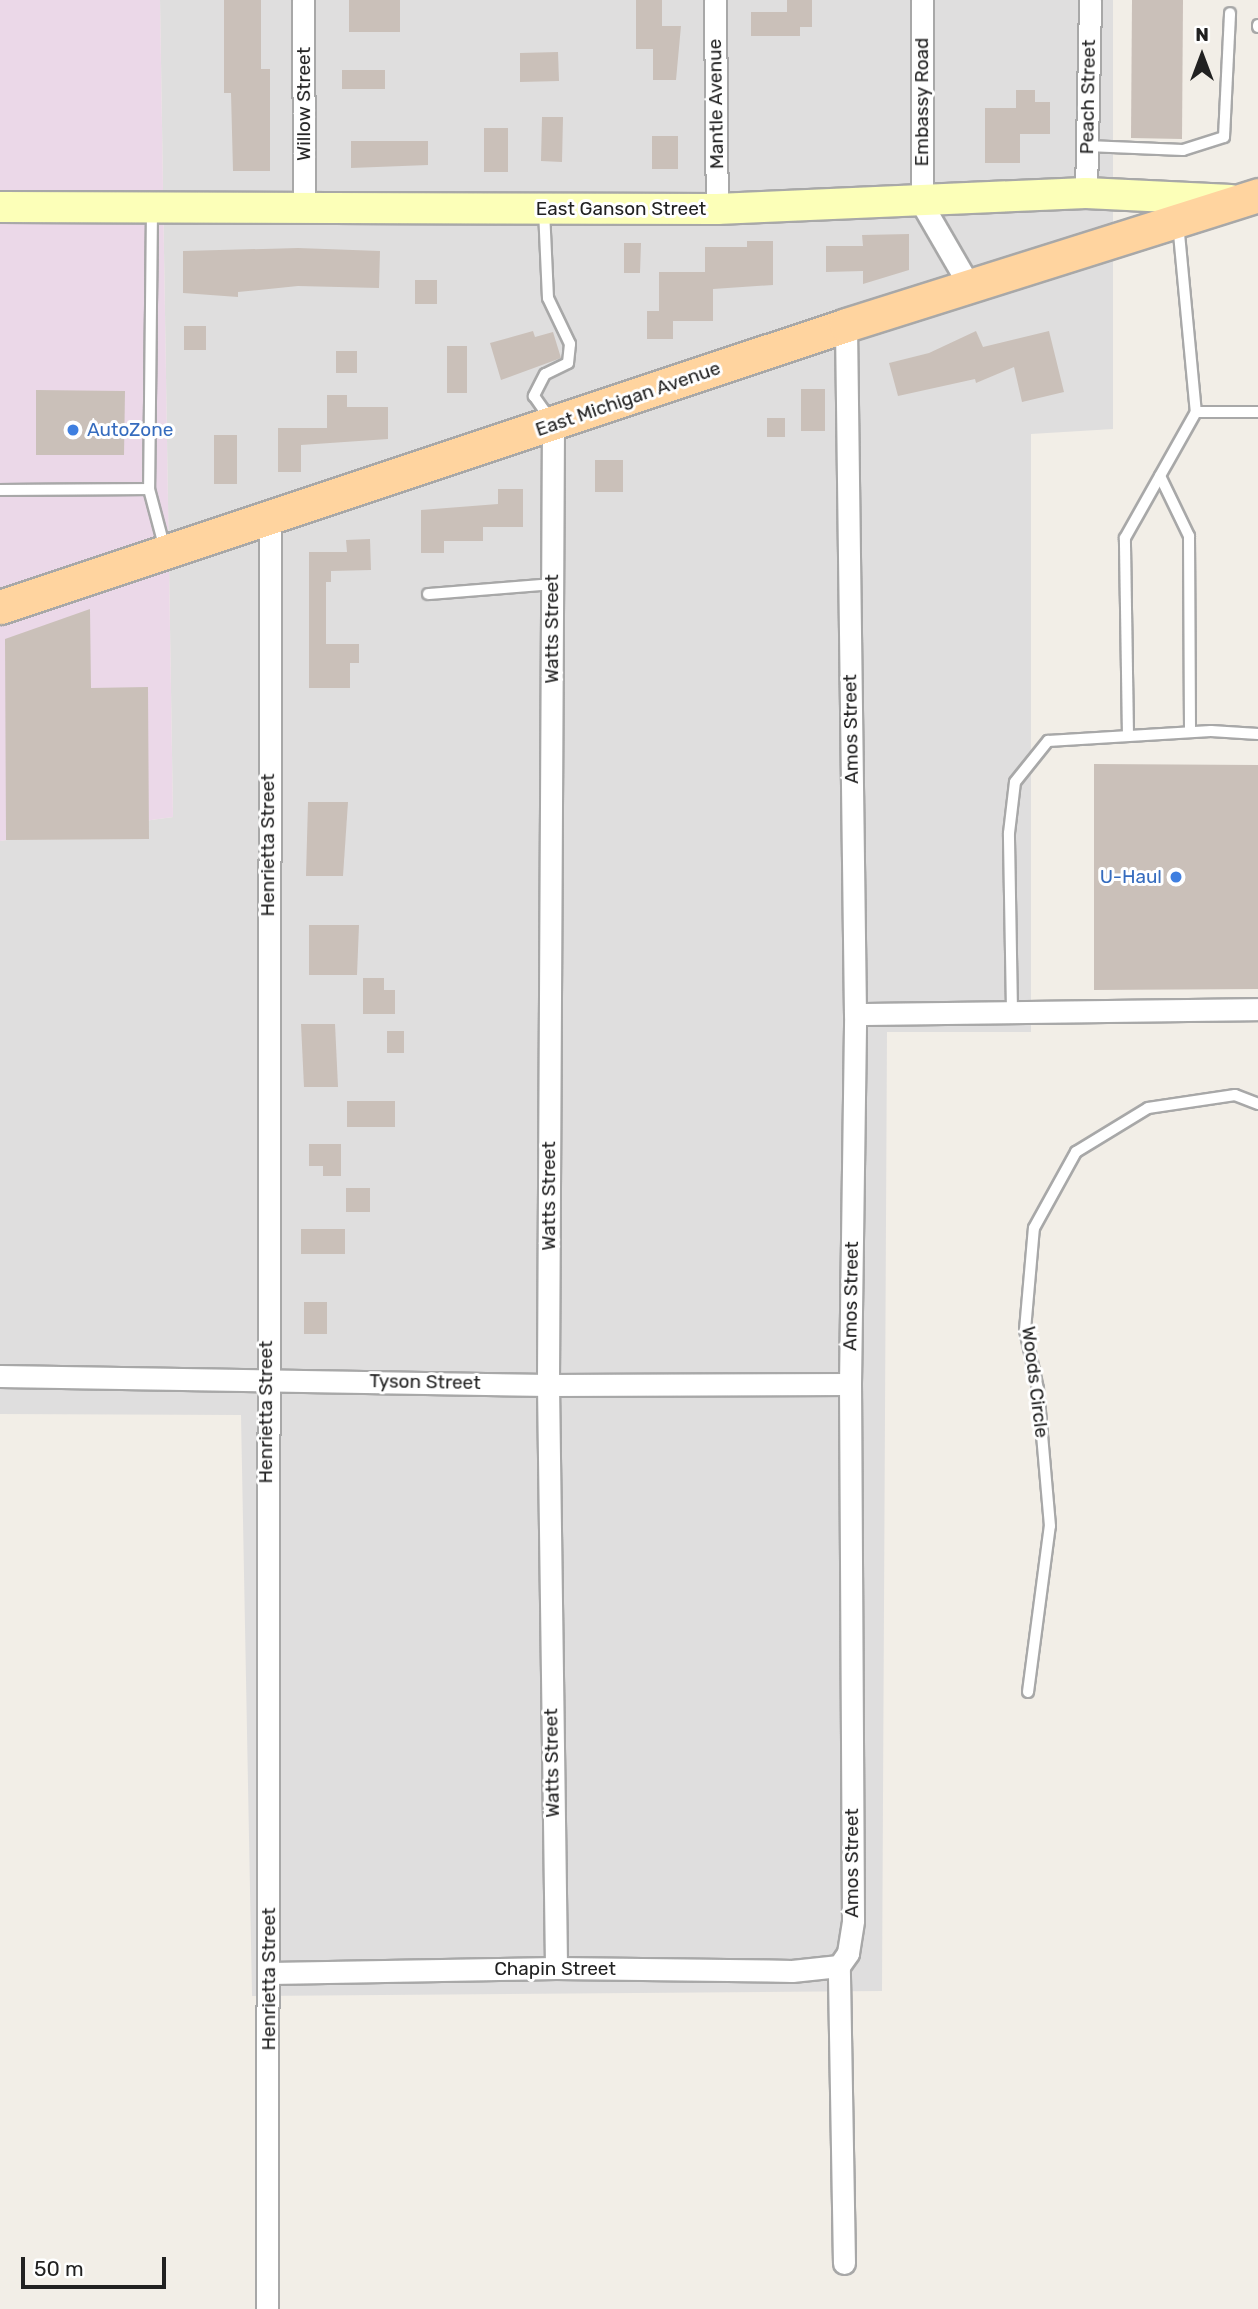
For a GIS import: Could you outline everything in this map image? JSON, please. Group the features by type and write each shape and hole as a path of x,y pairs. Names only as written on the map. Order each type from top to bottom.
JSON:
{"main road":[{"name":"East Michigan Avenue","path":"0,607 846,325 1250,198"}],"street":[{"name":"Willow Street","path":"303,0 304,208"},
{"name":"Mantle Avenue","path":"715,0 717,209"},
{"name":"Embassy Road","path":"922,0 922,204"},
{"name":"Peach Street","path":"1086,193 1090,0"},
{"name":"East Ganson Street","path":"0,207 717,209 922,204 1086,193 1250,198"},
{"path":"922,204 969,285"},
{"name":"Amos Street","path":"844,2263 839,1966 848,1953 853,1920 850,1384 855,1014 846,325"},
{"name":"Watts Street","path":"553,424 548,1385 556,1968"},
{"name":"Henrietta Street","path":"267,2309 270,1973 265,1378 270,515"},
{"path":"855,1014 1258,1009"},
{"name":"Tyson Street","path":"0,1376 265,1378 548,1385 850,1384"},
{"name":"Chapin Street","path":"270,1973 556,1968 792,1971 839,1966"}],"lane":[{"path":"1087,146 1183,150 1224,137 1230,13"},
{"path":"152,207 149,489 165,551"},
{"path":"544,208 548,298 570,344 568,363 545,374 534,396 553,424"},
{"path":"1128,736 1125,538 1196,412 1177,220"},
{"path":"1196,412 1258,412"},
{"path":"1160,476 1189,536 1190,732"},
{"path":"0,490 149,489"},
{"path":"428,594 552,584"},
{"path":"1012,1011 1009,833 1015,782 1048,741 1190,732 1258,734"},
{"name":"Woods Circle","path":"1028,1692 1050,1526 1038,1389 1025,1330 1034,1228 1076,1152 1148,1108 1235,1095 1258,1104"}],"shaded area":[{"path":"0,0 160,0 173,817 0,841"},
{"path":"160,0 1113,0 1113,429 1031,434 1031,1032 887,1032 882,1991 252,1996 241,1415 0,1414 0,841 173,817"}],"building":[{"path":"224,0 261,0 261,69 270,69 270,171 233,171 231,93 224,93"},
{"path":"349,0 400,0 400,32 349,32"},
{"path":"636,0 662,0 662,26 681,26 676,80 653,80 653,49 636,49"},
{"path":"787,0 812,0 812,27 800,27 800,36 751,36 751,12 787,12"},
{"path":"1132,0 1183,0 1182,139 1131,138"},
{"path":"558,52 559,81 520,82 520,53"},
{"path":"342,70 385,70 385,89 342,89"},
{"path":"1016,90 1035,90 1035,102 1050,102 1050,134 1020,134 1020,163 985,163 985,108 1016,108"},
{"path":"542,117 563,117 562,162 541,161"},
{"path":"484,128 508,128 508,172 484,172"},
{"path":"652,136 678,136 678,169 652,169"},
{"path":"351,141 428,141 428,165 351,168"},
{"path":"909,234 909,270 863,284 863,271 826,272 826,246 863,246 862,235"},
{"path":"747,241 773,241 773,285 713,289 713,321 673,321 673,339 647,339 647,311 659,311 659,272 705,272 705,247 747,247"},
{"path":"624,243 641,243 640,273 624,273"},
{"path":"298,248 380,251 379,288 298,286 238,292 238,297 183,293 183,251"},
{"path":"415,280 437,280 437,304 415,304"},
{"path":"184,326 206,326 206,350 184,350"},
{"path":"533,331 535,337 553,332 561,358 501,380 490,343"},
{"path":"976,331 983,347 1049,331 1064,392 1022,402 1014,367 976,383 975,379 898,396 889,363 929,353"},
{"path":"447,346 467,346 467,393 447,393"},
{"path":"336,351 357,351 357,373 336,373"},
{"path":"801,389 825,389 825,431 801,431"},
{"path":"36,390 125,391 124,455 36,455"},
{"path":"327,395 347,395 347,407 388,407 388,439 301,445 301,472 278,472 278,428 327,428"},
{"path":"767,418 785,418 785,437 767,437"},
{"path":"214,435 237,435 237,484 214,484"},
{"path":"595,460 623,460 623,492 595,492"},
{"path":"498,489 523,489 523,527 483,527 483,541 444,541 444,553 421,553 421,510 498,504"},
{"path":"370,539 371,570 331,571 331,582 326,582 326,644 359,644 359,663 350,663 350,688 309,688 309,552 347,552 346,540"},
{"path":"90,609 91,688 148,687 149,839 6,840 5,639"},
{"name":"U-Haul","path":"1094,764 1258,765 1258,989 1094,990"},
{"path":"308,802 348,802 343,876 306,876"},
{"path":"309,925 359,925 357,975 309,975"},
{"path":"363,978 384,978 384,990 395,990 395,1014 363,1014"},
{"path":"301,1024 335,1024 338,1087 304,1087"},
{"path":"387,1031 404,1031 404,1053 387,1053"},
{"path":"347,1101 395,1101 395,1127 347,1127"},
{"path":"309,1144 341,1144 341,1176 323,1176 323,1166 309,1166"},
{"path":"346,1188 370,1188 370,1212 346,1212"},
{"path":"301,1229 345,1229 345,1254 301,1254"},
{"path":"304,1302 327,1302 327,1334 304,1334"}],"place":[{"name":"AutoZone","path":"73,430"},
{"name":"U-Haul","path":"1176,877"}]}
